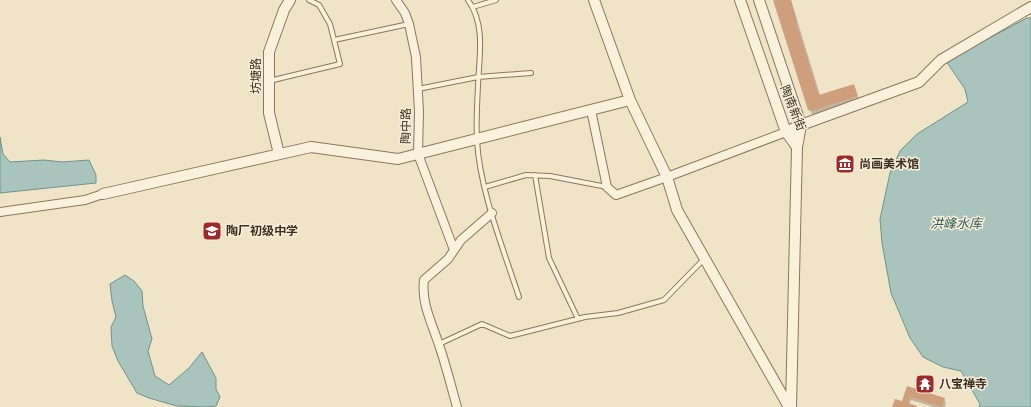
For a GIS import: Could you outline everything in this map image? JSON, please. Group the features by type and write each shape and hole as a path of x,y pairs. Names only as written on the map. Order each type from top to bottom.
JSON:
{"street":[{"name":"坊塘路","path":"278,154 269,113 269,52 284,10 290,0"},
{"name":"陶中路","path":"396,0 405,13 409,24 416,57 419,112 418,154 454,250"},
{"path":"594,0 630,100 667,177 677,210 790,407"},
{"name":"陶南新街","path":"740,0 786,132 797,147"},
{"name":"陶南新街","path":"759,0 801,125 797,147"},
{"path":"590,110 607,187 616,195 919,82 941,60 1031,7"},
{"path":"0,212 85,200 103,194 311,147 398,159 630,100"},
{"path":"790,407 797,147"},
{"path":"457,407 439,344 427,312 422,291 424,280 448,259 461,240 492,213"}],"lane":[{"path":"269,82 340,64 330,24 319,5 309,0"},
{"path":"468,0 473,7 481,39 478,77 478,158 492,213 519,297"},
{"path":"473,7 496,0"},
{"path":"334,40 409,24"},
{"path":"418,89 478,77 530,73"},
{"path":"485,187 526,175 550,176 607,187"},
{"path":"535,175 549,258 578,319"},
{"path":"439,344 482,324 510,336 578,319 618,313 664,300 704,259"}],"water":[{"name":"洪峰水库","path":"1027,18 1031,18 1031,407 979,407 980,404 961,371 943,367 923,357 910,338 891,293 882,243 880,219 890,173 900,151 917,134 968,102 965,89 946,61"},
{"path":"0,137 3,154 10,162 44,160 62,162 89,160 96,175 96,183 0,193"},
{"path":"125,275 134,281 142,291 143,306 152,339 148,351 155,376 169,385 189,368 202,352 216,378 216,389 220,397 216,406 177,406 137,393 118,361 112,346 111,327 116,317 110,284"}],"building":[{"path":"773,0 791,0 796,22 819,95 854,84 858,96 811,111 808,110"},
{"path":"907,386 945,398 942,407 910,397 908,403 917,407 892,407 895,399 902,401"}],"place":[{"name":"尚画美术馆","path":"845,164"},
{"name":"陶厂初级中学","path":"212,231"},
{"name":"八宝禅寺","path":"925,384"}]}
